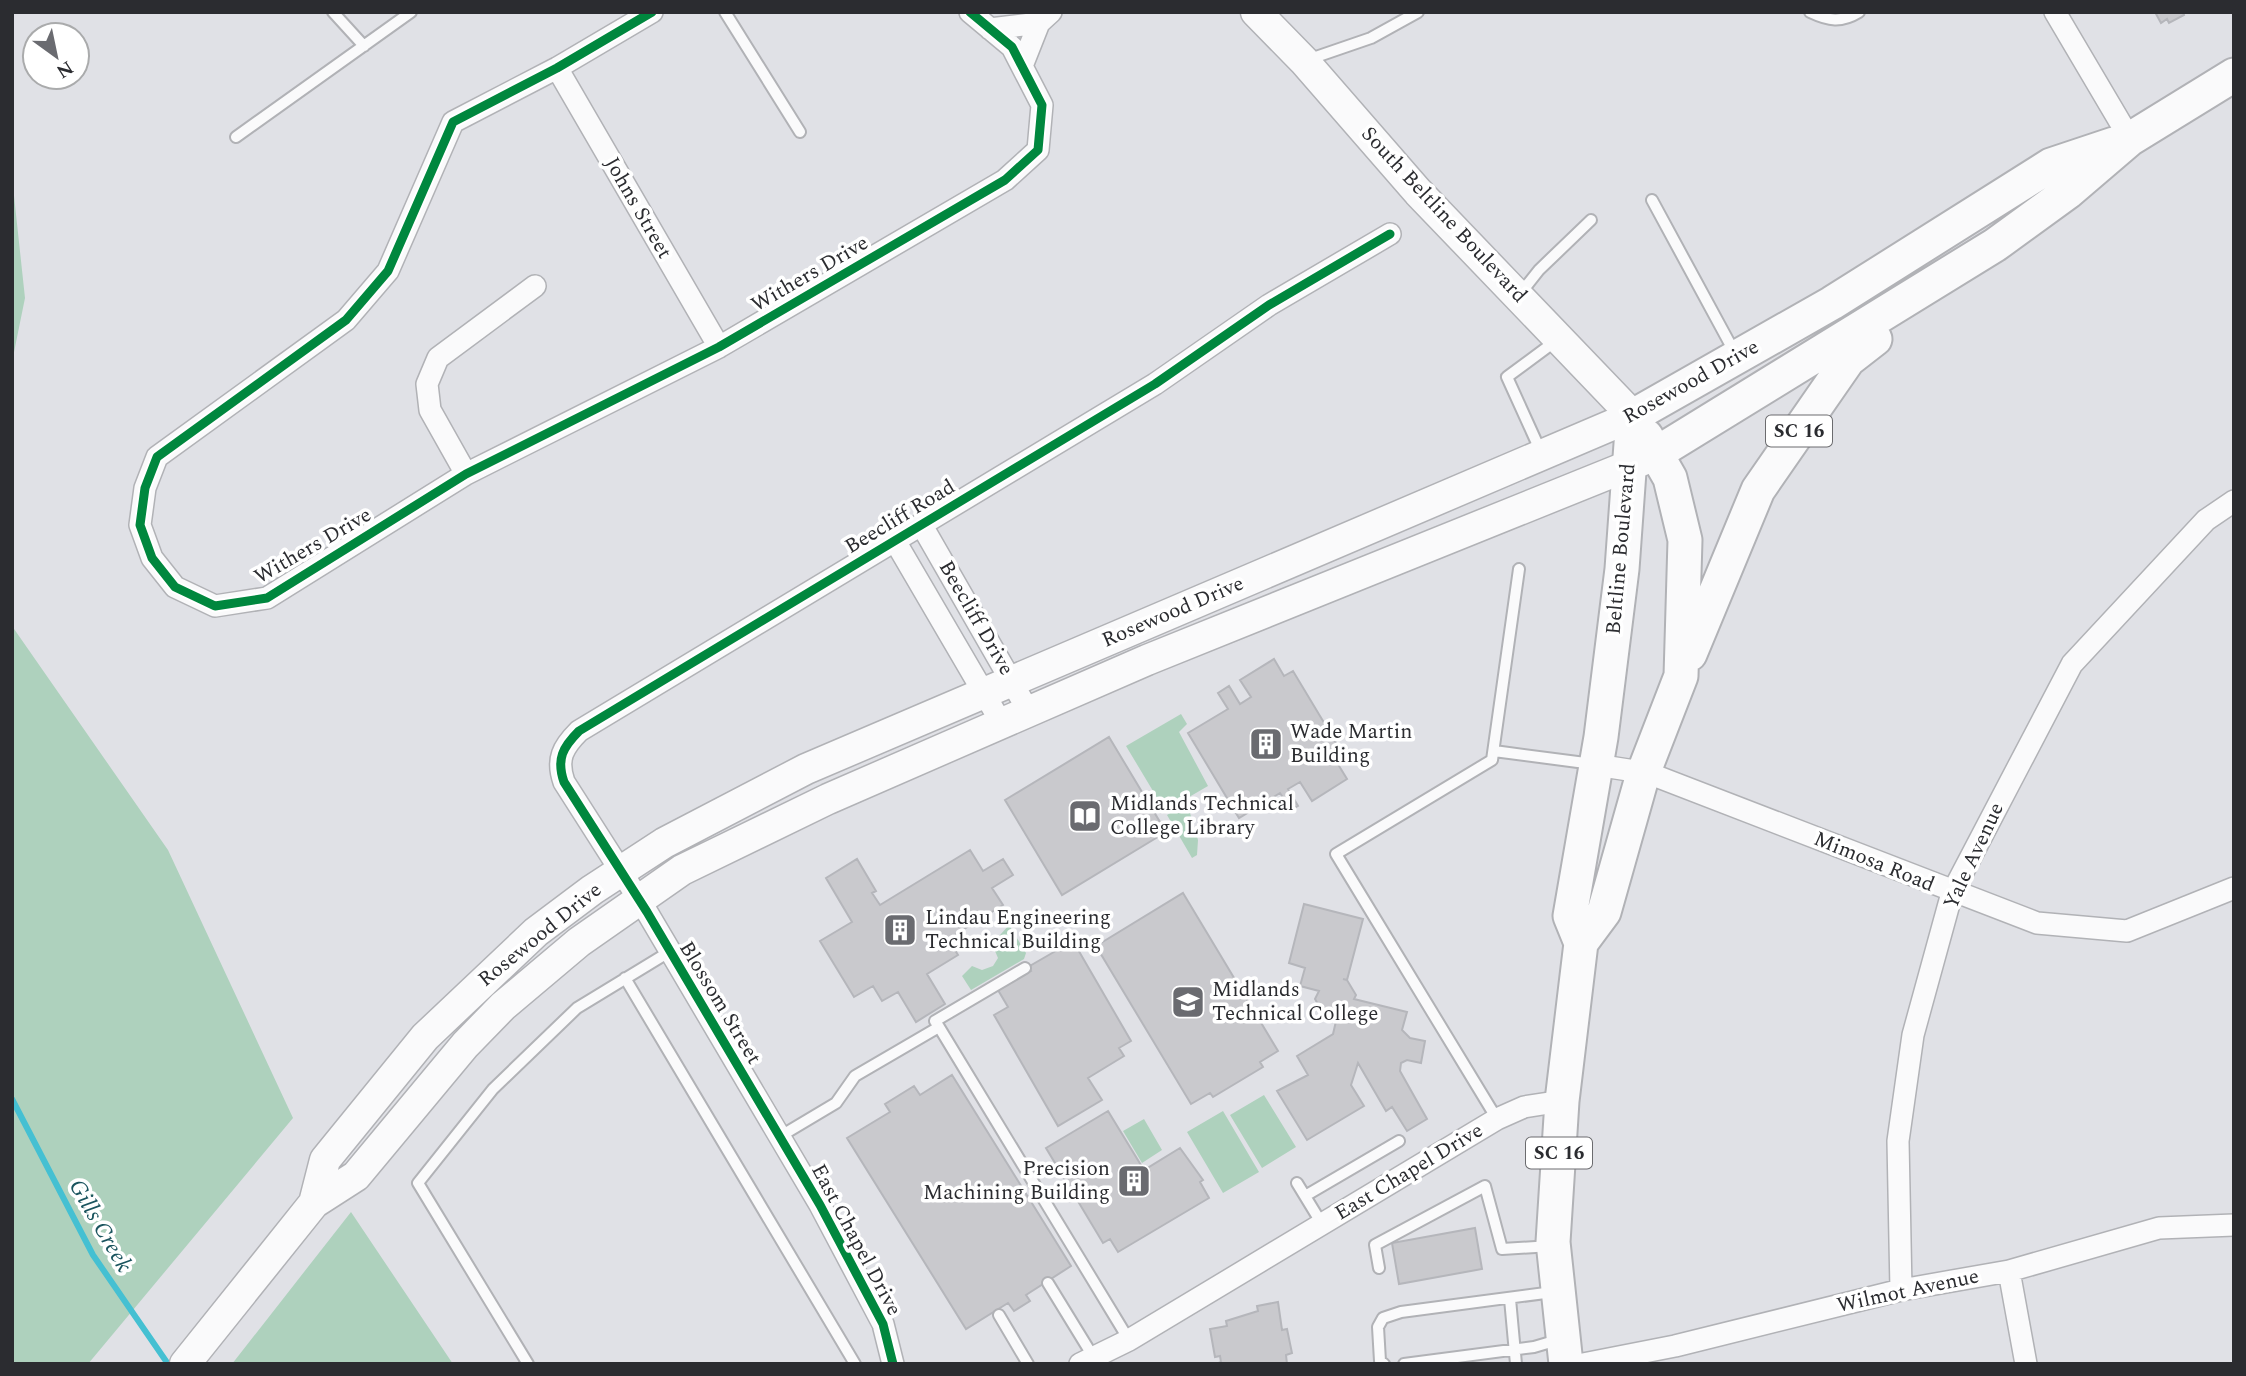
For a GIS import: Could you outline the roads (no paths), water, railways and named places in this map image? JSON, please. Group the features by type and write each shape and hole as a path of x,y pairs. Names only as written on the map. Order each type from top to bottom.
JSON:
{"main road":[{"name":"South Beltline Boulevard","path":"1256,12 1304,61 1418,192 1633,416"},
{"name":"Rosewood Drive","path":"185,1364 314,1203 325,1160 425,1037 536,932 629,885 682,870 754,833 1159,655 1643,460 1995,245 2068,192 2130,139 2234,75"},
{"name":"Rosewood Drive","path":"629,885 664,843 806,769 1633,416 1832,303 2050,165 2130,139"},
{"name":"SC 16","path":"1681,676 1758,490 1848,360 1995,245"},
{"name":"Beltline Boulevard","path":"1571,1355 1559,1292 1554,1246 1562,1101 1581,943 1570,916 1595,765 1622,569 1643,460 1633,416"},
{"name":"Beltline Boulevard","path":"1581,943 1604,912 1643,772 1681,676 1685,540 1670,478 1643,460"}],"street":[{"name":"Withers Drive","path":"652,12 557,68 453,122 388,271 346,320 157,457 145,488 140,525 152,558 175,587 215,606 267,598 466,474 719,347 1005,180 1038,150 1041,105 1012,47 970,12"},
{"path":"2055,12 2130,139"},
{"path":"990,29 1045,18"},
{"path":"1022,66 1045,18"},
{"name":"Johns Street","path":"557,68 719,347"},
{"name":"Beecliff Road","path":"629,885 564,782 559,769 560,757 567,743 579,731 1155,384 1269,305 1390,234"},
{"path":"466,474 430,410 427,384 438,358 535,286"},
{"name":"Yale Avenue","path":"1901,1290 1898,1141 1913,1035 1952,893 2072,664 2206,520 2234,501"},
{"name":"Beecliff Drive","path":"922,524 1012,680 1016,718"},
{"name":"Beecliff Drive","path":"895,541 984,692 1016,718"},
{"name":"Mimosa Road","path":"1595,765 1643,772 1952,893 2037,923 2127,931 2234,888"},
{"name":"Blossom Street","path":"629,885 779,1137"},
{"name":"East Chapel Drive","path":"1087,1361 1129,1340 1497,1119 1524,1107 1562,1101"},
{"name":"East Chapel Drive","path":"779,1137 820,1205 883,1324 893,1364"},
{"name":"Wilmot Avenue","path":"1571,1355 1675,1346 1901,1290 2009,1271 2159,1228 2234,1225"},
{"path":"2009,1271 2026,1364"}],"lane":[{"path":"333,12 364,46"},
{"path":"236,136 411,12"},
{"path":"725,12 800,132"},
{"path":"1304,61 1371,38 1418,12"},
{"path":"1810,12 1826,20 1845,20 1859,12"},
{"path":"1652,200 1738,357"},
{"path":"1519,297 1539,270 1591,220"},
{"path":"1542,455 1507,377 1559,339"},
{"path":"1497,1119 1336,854 1492,760 1519,569"},
{"path":"1494,751 1595,765"},
{"path":"528,1364 418,1183 493,1089 578,1008 669,952"},
{"path":"1025,968 935,1021 1129,1340"},
{"path":"625,978 855,1364"},
{"path":"779,1137 836,1103 855,1076 939,1027"},
{"path":"1305,1196 1399,1141"},
{"path":"1297,1184 1322,1224"},
{"path":"1379,1268 1376,1244 1485,1186 1502,1249 1554,1246"},
{"path":"1048,1283 1087,1361"},
{"path":"1381,1363 1378,1327 1383,1318 1401,1312 1559,1292"},
{"path":"1510,1299 1516,1364"},
{"path":"999,1315 1028,1364"},
{"path":"1404,1364 1514,1350 1571,1355"}],"waterway":[{"name":"Gills Creek","path":"12,1099 93,1255 168,1364"}],"place":[{"name":"Wade Martin Building","path":"1266,744"},
{"name":"Midlands Technical College Library","path":"1085,816"},
{"name":"Lindau Engineering Technical Building","path":"900,930"},
{"name":"Midlands Technical College","path":"1188,1002"},
{"name":"Precision Machining Building","path":"1134,1181"}]}
